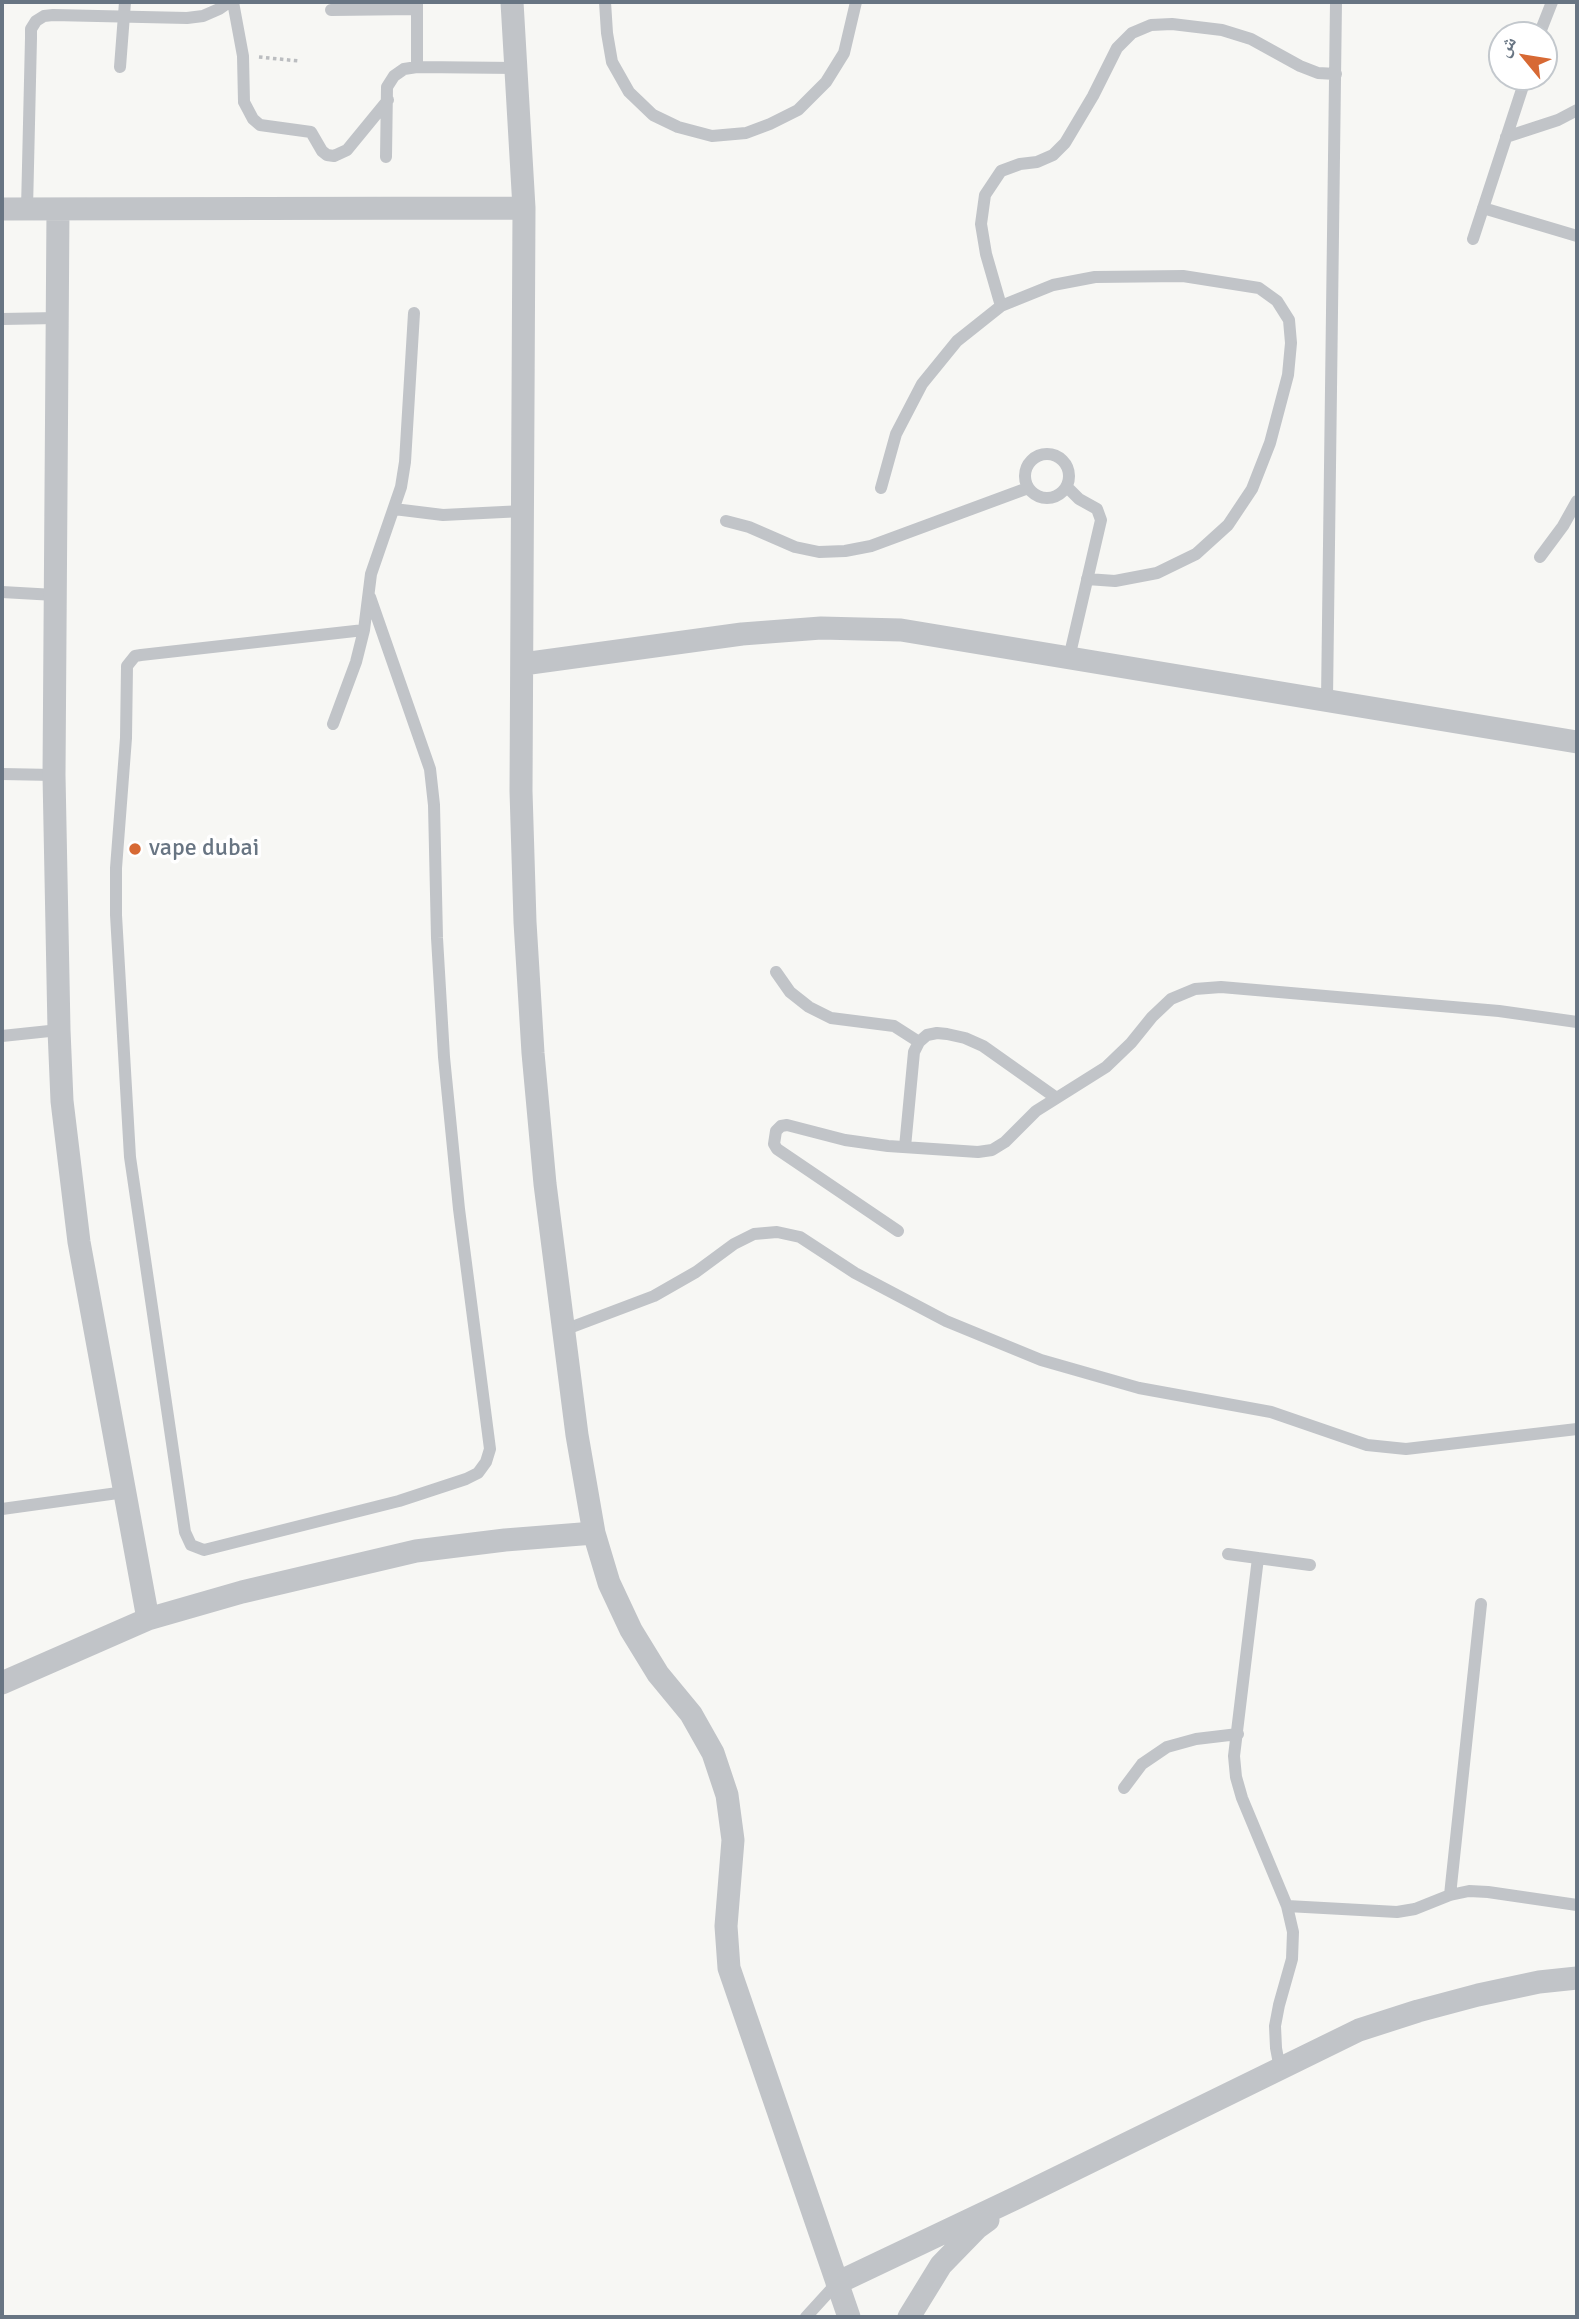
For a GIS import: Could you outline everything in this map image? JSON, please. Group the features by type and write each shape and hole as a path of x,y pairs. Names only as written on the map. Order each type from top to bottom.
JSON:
{"street":[{"path":"512,2 524,208 521,791 524,922 545,1184 577,1435 594,1533 610,1583 631,1630 658,1674 691,1714 713,1753 727,1795 733,1840 726,1926 729,1968 849,2317"},
{"path":"2,209 524,208"},
{"path":"58,209 54,775 58,1030 62,1101 77,1230 148,1619"},
{"path":"523,664 742,634 821,628 901,630 1577,742"},
{"path":"2,1683 148,1619 242,1592 416,1551 594,1533"},
{"path":"837,2283 1359,2031 1418,2011 1502,1990 1577,1978"},
{"path":"909,2317 941,2265 977,2228 1018,2197"}],"lane":[{"path":"120,67 125,2"},
{"path":"27,209 31,29 36,21 44,16 187,18 204,16 231,2 243,56 244,102 253,119 270,127 311,132 327,155 334,156 347,150 388,100"},
{"path":"605,2 612,62 629,92 653,115 678,127 712,136 746,133 798,110 827,82 844,53 856,2"},
{"path":"1327,700 1336,2"},
{"path":"1545,21 1552,2"},
{"path":"331,10 417,6 416,67"},
{"path":"1001,306 981,225 985,195 1001,171 1053,155 1065,143 1117,48 1132,33 1150,25 1172,24 1222,30 1251,39 1318,74 1336,74"},
{"path":"386,157 387,87 394,76 404,68 516,68"},
{"path":"1473,239 1521,91"},
{"path":"1506,137 1558,120 1577,110"},
{"path":"1483,208 1577,236"},
{"path":"881,488 896,434 922,384 957,341 1001,306 1053,285 1095,277 1183,276 1259,288 1277,301 1289,320 1291,343 1288,374 1270,443 1252,489 1228,525 1196,554 1157,573 1115,581 1087,579"},
{"path":"333,724 356,662 370,597 371,574 401,487 405,462 414,313"},
{"path":"2,319 57,318"},
{"path":"1046,454 1054,455 1066,464 1069,479 1062,492 1048,498 1034,494 1028,488 1025,481 1032,460 1046,454"},
{"path":"1066,486 1072,494 1093,505 1101,514 1069,658"},
{"path":"726,521 749,527 795,547 819,552 845,551 871,546 1028,488"},
{"path":"1540,556 1563,526 1577,501"},
{"path":"394,509 443,515 523,511"},
{"path":"2,592 55,595"},
{"path":"364,630 141,655 135,656 127,666 126,738 116,867 116,915 130,1157 185,1532 191,1545 204,1550 399,1501 466,1479 478,1473 486,1462 490,1449 459,1209 443,1057 435,816 430,769 370,597"},
{"path":"2,774 54,775"},
{"path":"776,972 790,992 809,1007 831,1018 894,1026 919,1042"},
{"path":"898,1231 777,1149 774,1137 781,1126 787,1125 845,1140 905,1147 978,1152 992,1150 1005,1142 1036,1111 1055,1097 1079,1086 1106,1067 1171,999 1195,989 1220,987 1499,1011 1577,1022"},
{"path":"2,1036 58,1030"},
{"path":"905,1147 913,1062 919,1042 927,1035 937,1032 965,1038 999,1056 1055,1097"},
{"path":"564,1330 654,1296 754,1234 777,1232 800,1237 855,1273 946,1321 1041,1360 1139,1388 1271,1412 1367,1445 1406,1449 1577,1429"},
{"path":"2,1509 125,1492"},
{"path":"1228,1554 1310,1565"},
{"path":"1258,1558 1234,1756 1242,1798 1287,1906 1293,1933 1292,1959 1275,2026 1280,2069"},
{"path":"1450,1895 1481,1604"},
{"path":"1124,1788 1142,1764 1167,1747 1196,1739 1238,1734"},
{"path":"1287,1906 1398,1912 1469,1891 1577,1905"},
{"path":"806,2317 837,2283"}],"path":[{"path":"243,56 299,61"}],"place":[{"name":"vape dubai","path":"135,849"}]}
